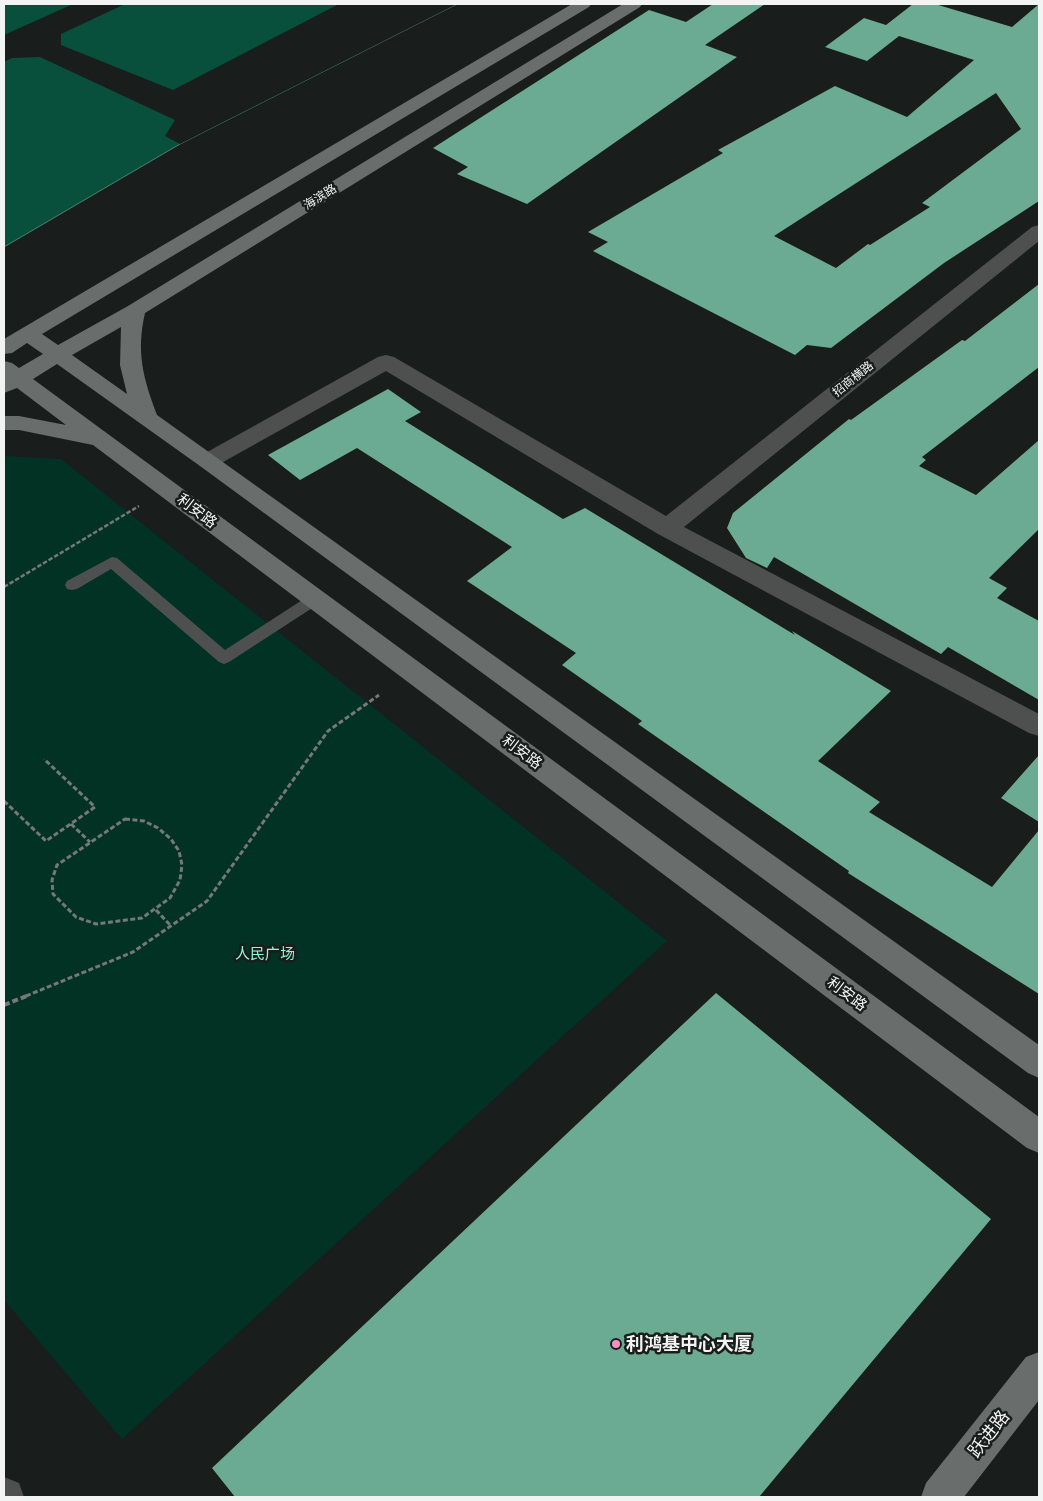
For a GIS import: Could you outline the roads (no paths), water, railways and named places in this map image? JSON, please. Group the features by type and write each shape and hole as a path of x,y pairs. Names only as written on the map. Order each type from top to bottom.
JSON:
{"street":[{"path":"4,348 583,4"},
{"name":"海滨路","path":"8,378 58,355 136,310 634,4"},
{"name":"招商横路","path":"667,528 1039,231"},
{"path":"136,310 129,333 129,361 132,379 147,417"},
{"path":"28,334 208,461 1039,1064"},
{"path":"208,461 386,362 667,528 1039,726"},
{"name":"利安路","path":"8,378 102,441 1039,1137"},
{"path":"4,424 19,423 102,441"},
{"name":"跃进路","path":"940,1497 1039,1370"}],"lane":[{"path":"72,585 112,562 224,658 315,599"}],"place":[{"name":"利鸿基中心大厦","path":"616,1344"}],"park label":[{"name":"人民广场","path":"265,954"}]}
